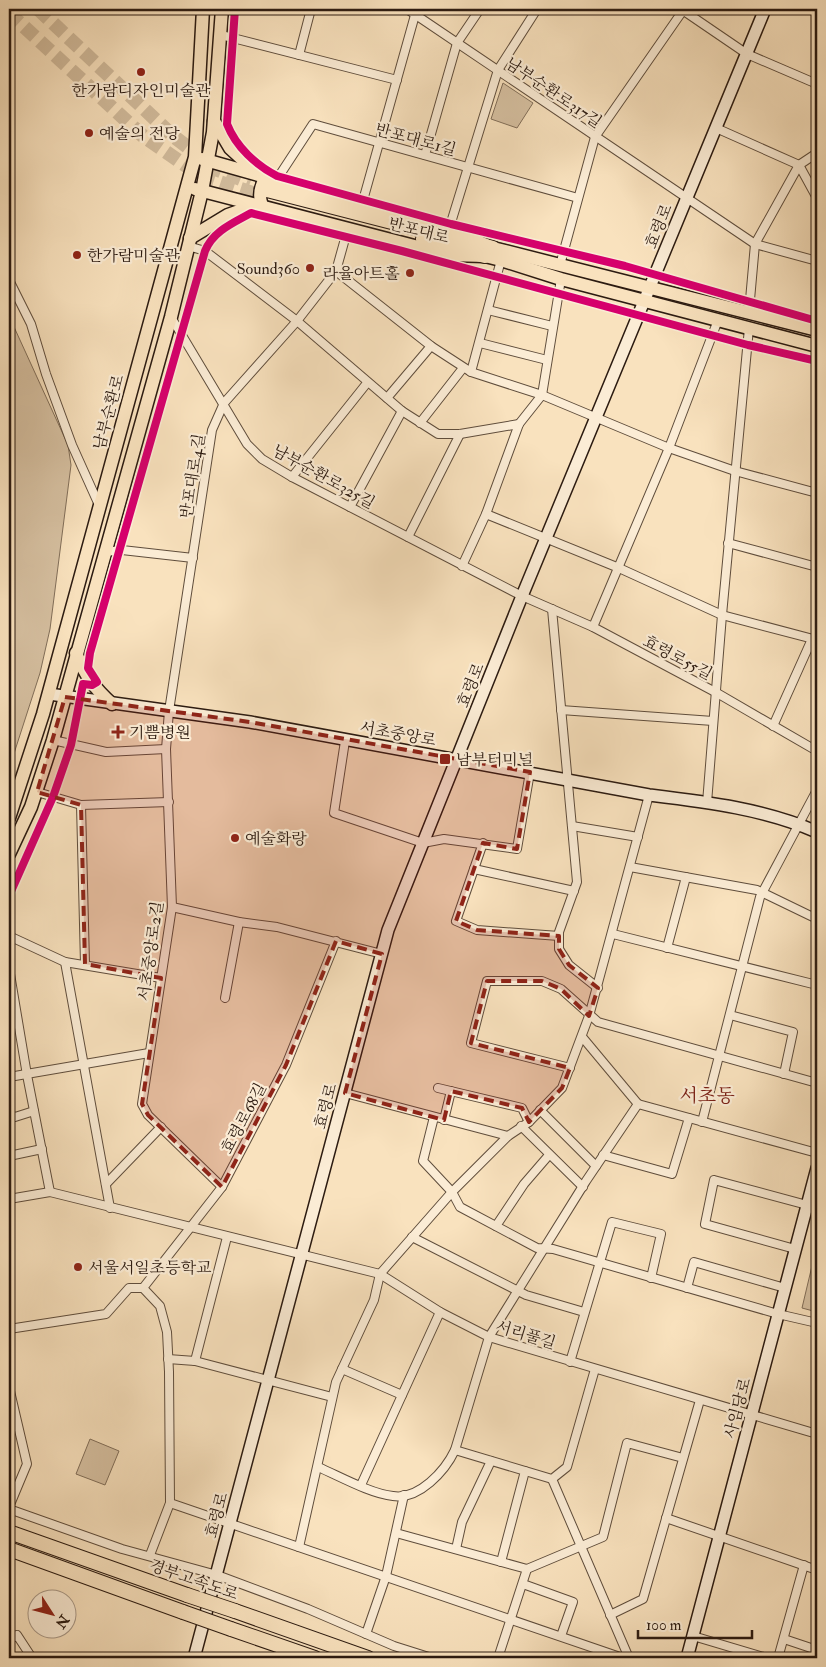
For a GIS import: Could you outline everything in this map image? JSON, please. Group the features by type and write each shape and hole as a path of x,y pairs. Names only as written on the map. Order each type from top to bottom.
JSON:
{"highway":[{"path":"265,196 493,254"},
{"name":"경부고속도로","path":"9,1532 368,1658"},
{"path":"9,1549 315,1658"}],"main road":[{"name":"남부순환로","path":"9,818 31,757 49,694 195,157 203,9"},
{"path":"9,854 37,792 53,740 171,317 209,161 222,9"},
{"name":"효령로","path":"194,1658 382,954 402,890 423,843 522,596 646,301 765,9"},
{"path":"189,242 228,215 265,196 253,170 230,148 214,120"},
{"name":"반포대로","path":"195,157 209,161 265,196 348,228 449,255 493,254 560,264 817,330"},
{"name":"반포대로","path":"187,187 202,191 362,204 449,229 493,254 561,278 817,346"},
{"path":"64,636 78,647 87,678 97,691 112,704"},
{"name":"서초중앙로","path":"49,694 250,722 345,741 530,772 649,796 707,803 771,816 817,832"},
{"name":"사임당로","path":"686,1658 817,1168"}],"street":[{"path":"299,55 311,9"},
{"name":"남부순환로317길","path":"407,9 417,12 456,43 755,244 817,261"},
{"path":"424,156 456,43 480,9"},
{"path":"449,229 498,70 537,9"},
{"path":"560,264 595,136 683,9 747,54 817,84"},
{"path":"813,9 817,11"},
{"path":"362,204 417,12"},
{"path":"220,35 397,80"},
{"name":"반포대로1길","path":"265,196 313,124 578,198"},
{"path":"716,128 799,165 817,198"},
{"path":"749,311 755,244 799,165 817,153"},
{"name":"반포대로4길","path":"169,711 212,430 224,403 297,321 336,271 348,228"},
{"path":"189,242 205,251 297,321 402,412 438,434 460,434 519,424"},
{"path":"420,424 467,370 480,343 488,310 493,254"},
{"path":"336,271 431,346 467,370 542,395 669,448 735,470 817,493"},
{"path":"462,566 486,514 519,424 542,395 561,278"},
{"path":"9,280 31,324 46,374 72,445 99,505"},
{"path":"488,310 552,326"},
{"name":"남부순환로325길","path":"171,317 247,444 262,459 292,477 522,596"},
{"path":"593,627 669,448 718,320"},
{"path":"707,803 712,721 717,693 728,543 749,328"},
{"path":"480,343 547,360"},
{"path":"387,398 431,346"},
{"path":"292,477 367,383"},
{"path":"350,507 402,412"},
{"path":"408,537 460,434"},
{"path":"486,514 619,568 722,615 815,639 773,726"},
{"path":"728,543 817,567"},
{"path":"105,552 122,550 193,558"},
{"name":"효령로55길","path":"522,596 593,627 717,693 817,751"},
{"path":"552,609 577,882 559,936 559,948 569,965 598,988"},
{"path":"561,710 712,721"},
{"name":"서초중앙로2길","path":"169,711 166,749 172,907 142,1104 148,1115 222,1187"},
{"path":"53,740 106,752 166,749"},
{"path":"345,741 334,812 423,843 444,839 517,849 530,772"},
{"path":"702,1122 763,892 817,790"},
{"path":"37,792 81,805 169,802"},
{"path":"299,1547 332,1397 342,1369 374,1300 380,1274 452,1192 508,1136 529,1122 562,1088 590,1016 649,796"},
{"path":"81,805 85,964"},
{"path":"572,826 638,837"},
{"path":"483,843 456,921 477,930 559,936"},
{"path":"630,867 763,892 817,919"},
{"path":"474,869 574,891"},
{"path":"667,948 686,877"},
{"path":"172,907 239,922 277,927 382,954"},
{"path":"225,998 239,922"},
{"path":"613,934 817,985"},
{"path":"9,936 64,962 160,978"},
{"name":"효령로68길","path":"143,1288 222,1187 286,1065 336,942"},
{"path":"64,962 110,1208"},
{"path":"9,968 26,1075 50,1192 9,1199"},
{"path":"570,1068 471,1043 487,980 542,981 561,989 598,1022 817,1082"},
{"path":"730,1015 793,1032 784,1074"},
{"path":"583,1038 638,1104 817,1153"},
{"path":"9,1077 149,1053"},
{"path":"438,1088 522,1108 529,1122"},
{"path":"444,1120 451,1091"},
{"path":"345,1093 508,1136"},
{"path":"318,1467 361,1486 394,1497 420,1490 437,1476 451,1460 455,1450 489,1337 596,1166 638,1104"},
{"path":"540,1110 596,1166"},
{"path":"9,1114 15,1117 34,1111"},
{"path":"434,1117 423,1161 452,1192 460,1207 537,1248 598,1262 778,1314 817,1323"},
{"path":"603,1156 672,1174 689,1118"},
{"path":"521,1126 583,1187"},
{"path":"106,1184 161,1127"},
{"path":"9,1156 42,1149"},
{"path":"496,1226 524,1184 549,1155"},
{"path":"795,1248 704,1224 714,1180 807,1205"},
{"name":"서리풀길","path":"50,1192 380,1274 440,1312 489,1337 817,1434"},
{"path":"570,1362 598,1262 612,1222 661,1234 651,1278"},
{"path":"195,1361 227,1237"},
{"path":"412,1237 518,1291 584,1312"},
{"path":"687,1288 694,1262 785,1288"},
{"path":"9,1329 106,1314 129,1288 143,1288 160,1306 167,1332 170,1503 150,1555"},
{"path":"361,1486 440,1312"},
{"path":"168,1359 195,1361 332,1397"},
{"path":"342,1369 402,1395"},
{"path":"552,1479 567,1467 595,1369"},
{"path":"9,1387 27,1464 9,1508 122,1549 150,1555 217,1575 432,1658"},
{"path":"610,1615 643,1599 700,1400"},
{"path":"396,1533 527,1569 603,1537 627,1443 683,1458"},
{"path":"455,1450 552,1479"},
{"path":"456,1550 462,1522 491,1461"},
{"path":"501,1562 525,1471"},
{"path":"552,1479 629,1658"},
{"path":"366,1634 386,1576 404,1495"},
{"path":"170,1503 622,1658"},
{"path":"666,1518 817,1570"},
{"path":"778,1658 804,1565"},
{"path":"498,1658 527,1569"},
{"path":"523,1584 572,1602 561,1636"},
{"path":"9,1640 17,1634 32,1658"},
{"path":"692,1636 767,1658"},
{"path":"784,1639 817,1650"}],"highlighted area":[{"path":"65,697 250,722 530,772 517,849 483,843 456,921 477,930 559,936 559,949 569,965 598,988 589,1016 561,989 542,981 487,981 471,1043 570,1068 562,1088 529,1122 522,1108 451,1091 444,1120 345,1093 382,954 336,941 286,1065 222,1187 148,1115 142,1104 161,978 85,964 81,805 37,792"}],"shaded area":[{"path":"503,83 533,103 517,128 491,119"},
{"path":"9,316 68,445 71,465 50,629 40,673 9,769"},
{"path":"817,1249 817,1312 802,1308"},
{"path":"90,1439 119,1451 105,1485 76,1474"}],"tunnel":[{"path":"38,9 173,136 218,170 250,183"},
{"path":"9,13 143,136 201,176 265,197"}],"cycle path":[{"path":"235,9 227,124 241,148 277,176 451,224 625,266 817,321"},
{"path":"9,896 53,797 71,745 83,684 92,685 97,682 88,668 90,653 205,251 213,238 224,228 251,213 402,251 748,345 817,361"}],"place":[{"name":"한가람디자인미술관","path":"141,72"},
{"name":"예술의 전당","path":"89,133"},
{"name":"한가람미술관","path":"77,255"},
{"name":"Sound360","path":"310,268"},
{"name":"라율아트홀","path":"410,273"},
{"name":"기쁨병원","path":"118,732"},
{"name":"남부터미널","path":"445,759"},
{"name":"예술화랑","path":"235,838"},
{"name":"서울서일초등학교","path":"78,1267"}],"district":[{"name":"서초동","path":"707,1095"}]}
